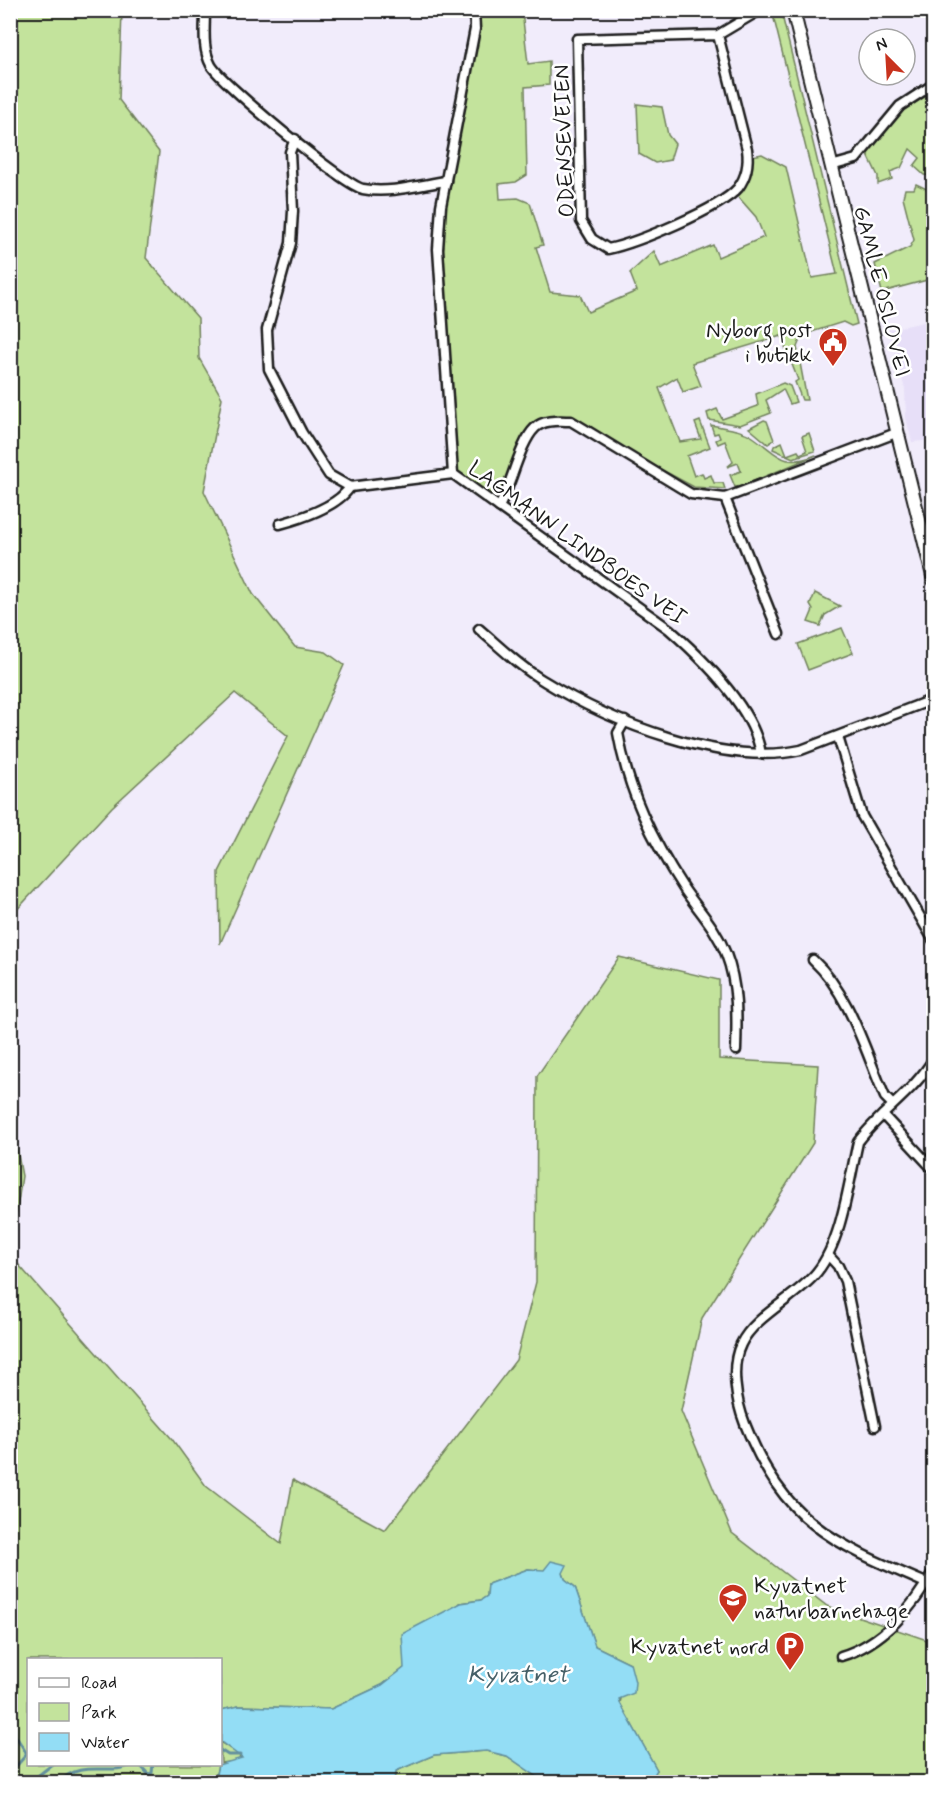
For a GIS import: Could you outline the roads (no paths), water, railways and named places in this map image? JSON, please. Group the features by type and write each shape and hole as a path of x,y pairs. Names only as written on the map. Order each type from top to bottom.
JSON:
{"street":[{"path":"205,10 205,46 217,75 337,176 362,189 380,190 446,181"},
{"name":"LAGMANN LINDBOES VEI","path":"474,10 475,29 446,181 438,249 453,474 669,629 699,656 727,689 759,739 761,754"},
{"path":"718,35 760,10"},
{"name":"GAMLE OSLOVEI","path":"794,10 933,580"},
{"name":"ODENSEVEIEN","path":"718,35 747,149 748,165 744,178 724,201 628,245 608,249 592,239 581,221 578,39 718,35"},
{"path":"831,166 856,159 900,106 933,84"},
{"path":"295,139 290,152 293,211 291,243 267,330 269,369 302,433 329,475 350,487 453,474"},
{"path":"499,507 509,490 529,435 536,426 554,420 571,421 691,494 725,498 896,433"},
{"path":"280,524 328,505 345,496 350,487"},
{"path":"725,498 779,634"},
{"path":"479,629 542,680 572,698 625,722 687,743 780,755 801,750 933,699"},
{"path":"625,722 618,733 624,767 645,824 685,890 708,917 727,955 737,1011 736,1050"},
{"path":"838,736 862,816 933,941"},
{"path":"813,960 827,972 840,993 885,1097 892,1104"},
{"path":"927,1583 834,1541 811,1523 773,1481 758,1456 742,1416 736,1370 741,1342 758,1323 817,1272 828,1255 858,1142 869,1127 913,1085 933,1058"},
{"path":"883,1115 933,1170"},
{"path":"828,1255 838,1266 845,1281 875,1426"},
{"path":"841,1656 854,1653 883,1634 927,1583 933,1570"}],"water":[{"name":"Kyvatnet","path":"551,1561 567,1565 563,1573 565,1579 575,1587 595,1646 630,1663 635,1682 634,1693 619,1699 620,1703 657,1770 655,1773 662,1782 545,1782 507,1756 486,1751 434,1755 396,1771 395,1782 218,1782 216,1774 218,1766 242,1758 222,1743 222,1710 239,1706 331,1709 382,1685 404,1668 402,1634 461,1603 481,1600 487,1596 488,1584 528,1569 544,1570"}],"waterway":[{"path":"10,1727 27,1754 10,1773"},
{"path":"222,1751 228,1755 240,1755"},
{"path":"30,1782 50,1766"},
{"path":"59,1782 77,1771 130,1766"},
{"path":"141,1766 148,1774 152,1773 153,1766"},
{"path":"10,1781 24,1782"}],"place":[{"name":"Nyborg post i butikk","path":"833,368"},
{"name":"Kyvatnet naturbarnehage","path":"733,1624"},
{"name":"Kyvatnet nord","path":"790,1672"}]}
